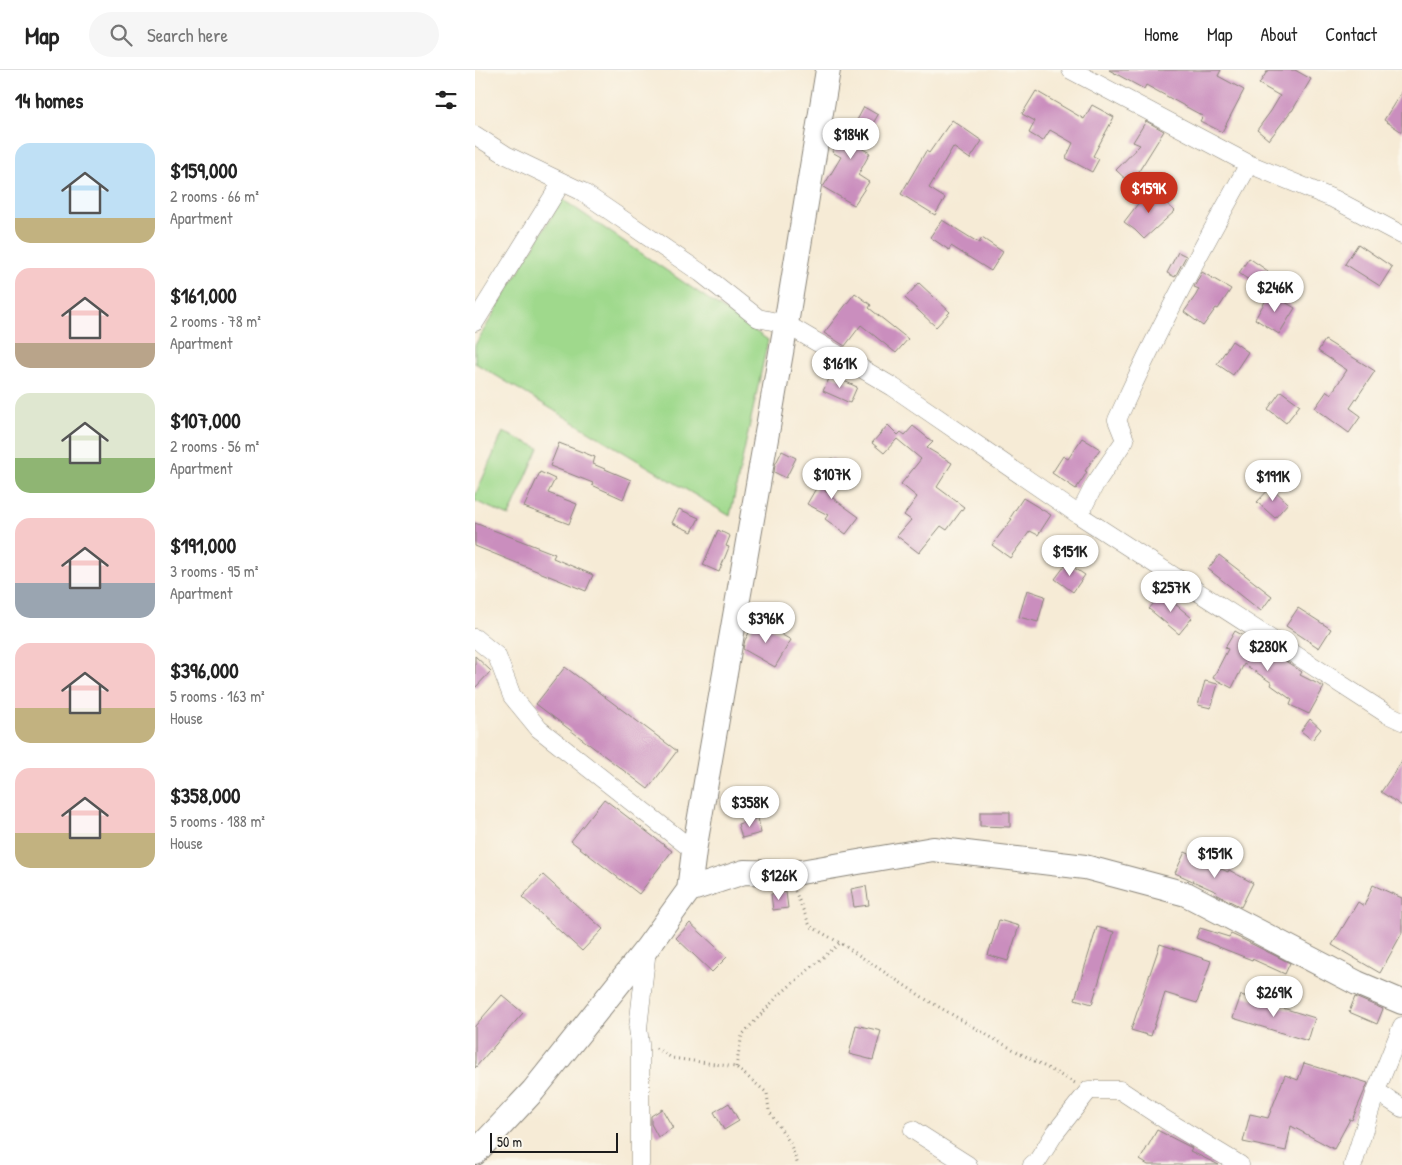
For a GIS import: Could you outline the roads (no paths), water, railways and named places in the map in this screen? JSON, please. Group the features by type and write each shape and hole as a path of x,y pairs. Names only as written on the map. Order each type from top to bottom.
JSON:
{"main road":[{"path":"475,1153 533,1091 647,948 689,890 694,851 786,324 828,70"},
{"path":"689,890 744,872 795,873 933,849 1085,867 1186,894 1357,983 1402,1002"}],"street":[{"path":"1071,70 1249,164 1334,199 1402,235"},
{"path":"475,136 506,155 581,191 701,273 758,318 786,324 893,387 1079,514 1387,714 1402,721"},
{"path":"1079,514 1095,484 1125,440 1117,420 1136,376 1178,293 1249,164"},
{"path":"475,322 562,182"},
{"path":"475,638 497,656 512,696 539,729 694,851"},
{"path":"640,1165 640,1044 638,1028 647,948"},
{"path":"1353,1165 1376,1091 1402,1026"},
{"path":"1031,1165 1038,1160 1055,1133 1089,1090 1120,1090 1240,1165"},
{"path":"1376,1091 1402,1108"},
{"path":"913,1130 968,1165"}]}
